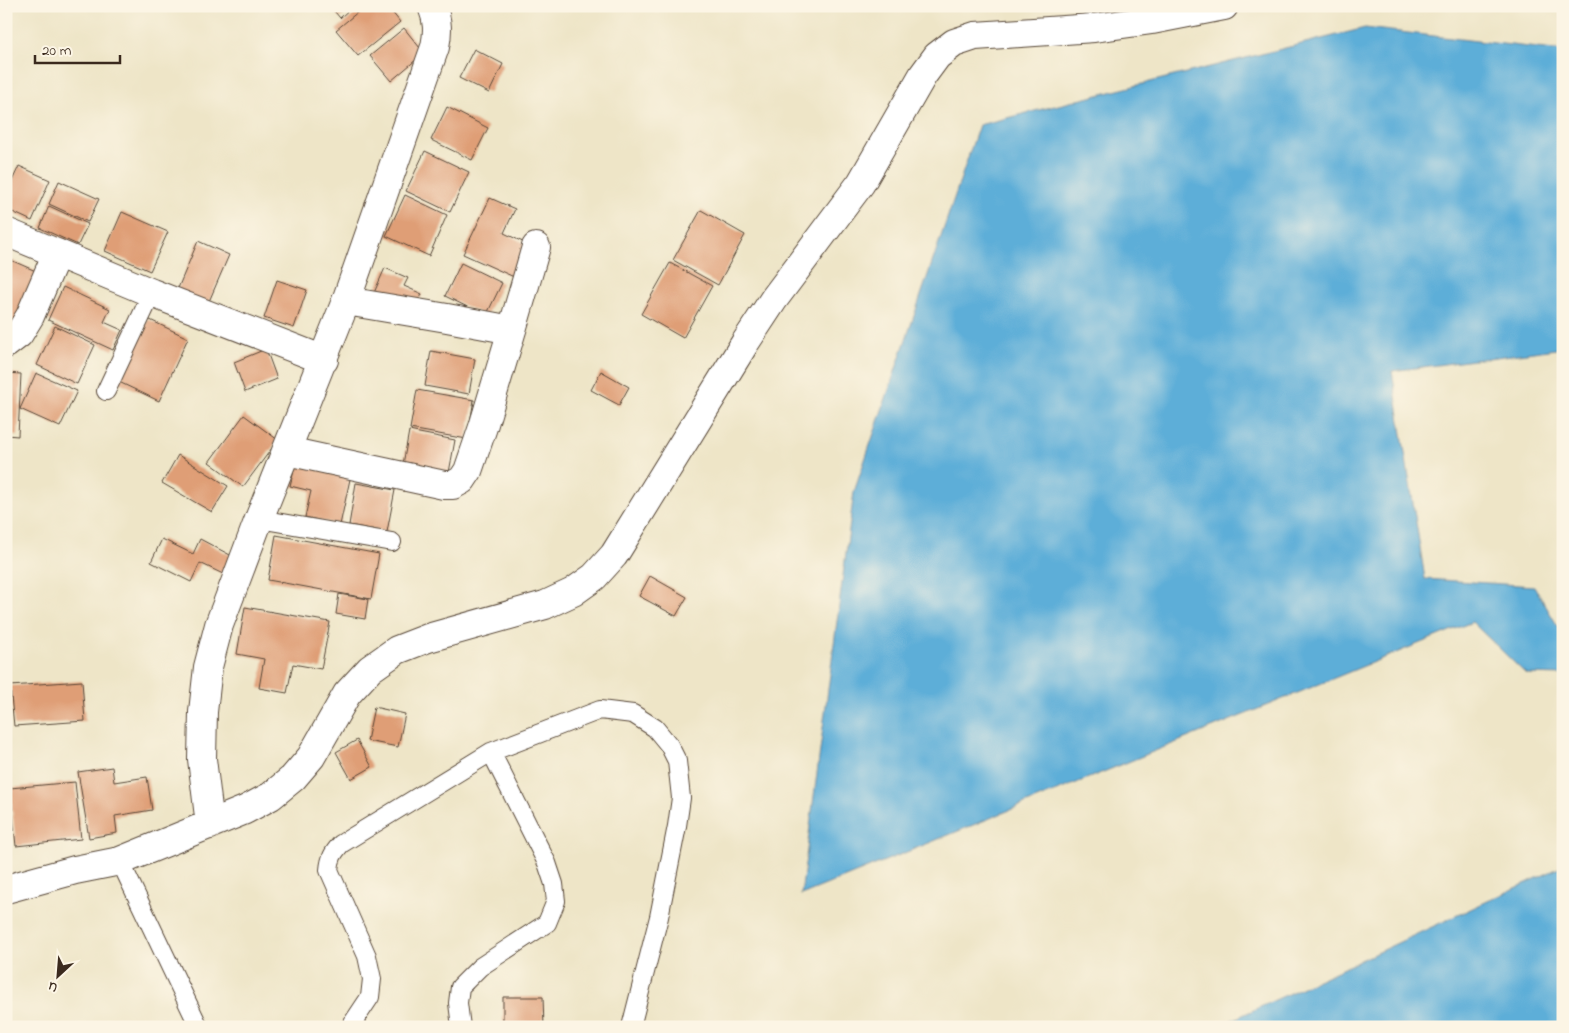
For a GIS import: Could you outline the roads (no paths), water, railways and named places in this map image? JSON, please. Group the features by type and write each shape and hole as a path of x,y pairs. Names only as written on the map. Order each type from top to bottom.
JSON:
{"street":[{"path":"210,825 202,758 203,712 208,667 219,625 259,519 324,360 435,47 438,32 437,19 432,6"},
{"path":"6,890 75,870 120,861 245,810 271,796 293,778 310,757 347,694 370,669 397,650 428,638 545,605 573,592 594,576 614,555 774,299 861,183 923,75 937,56 954,43 975,36 1094,28 1152,20 1224,6"},
{"path":"6,232 152,293 324,360"},
{"path":"287,451 444,485 453,485 462,480 468,471 536,247"},
{"path":"6,344 19,334 30,316 57,253"},
{"path":"346,301 512,330"}],"lane":[{"path":"106,391 152,293"},
{"path":"259,519 392,542"},
{"path":"350,1027 370,997 372,979 367,956 330,870 332,853 341,844 491,752 600,710 633,714 655,728 669,745 677,761 681,798 678,826 659,917 632,1027"},
{"path":"461,1027 458,1003 460,987 480,967 547,922 556,901 554,884 546,863 491,752"},
{"path":"120,861 199,1027"}],"water":[{"path":"1365,28 1563,51 1563,348 1392,371 1425,579 1534,586 1563,635 1563,675 1526,674 1472,622 801,895 854,492 979,125"},
{"path":"1563,866 1563,1027 1217,1027"}]}
